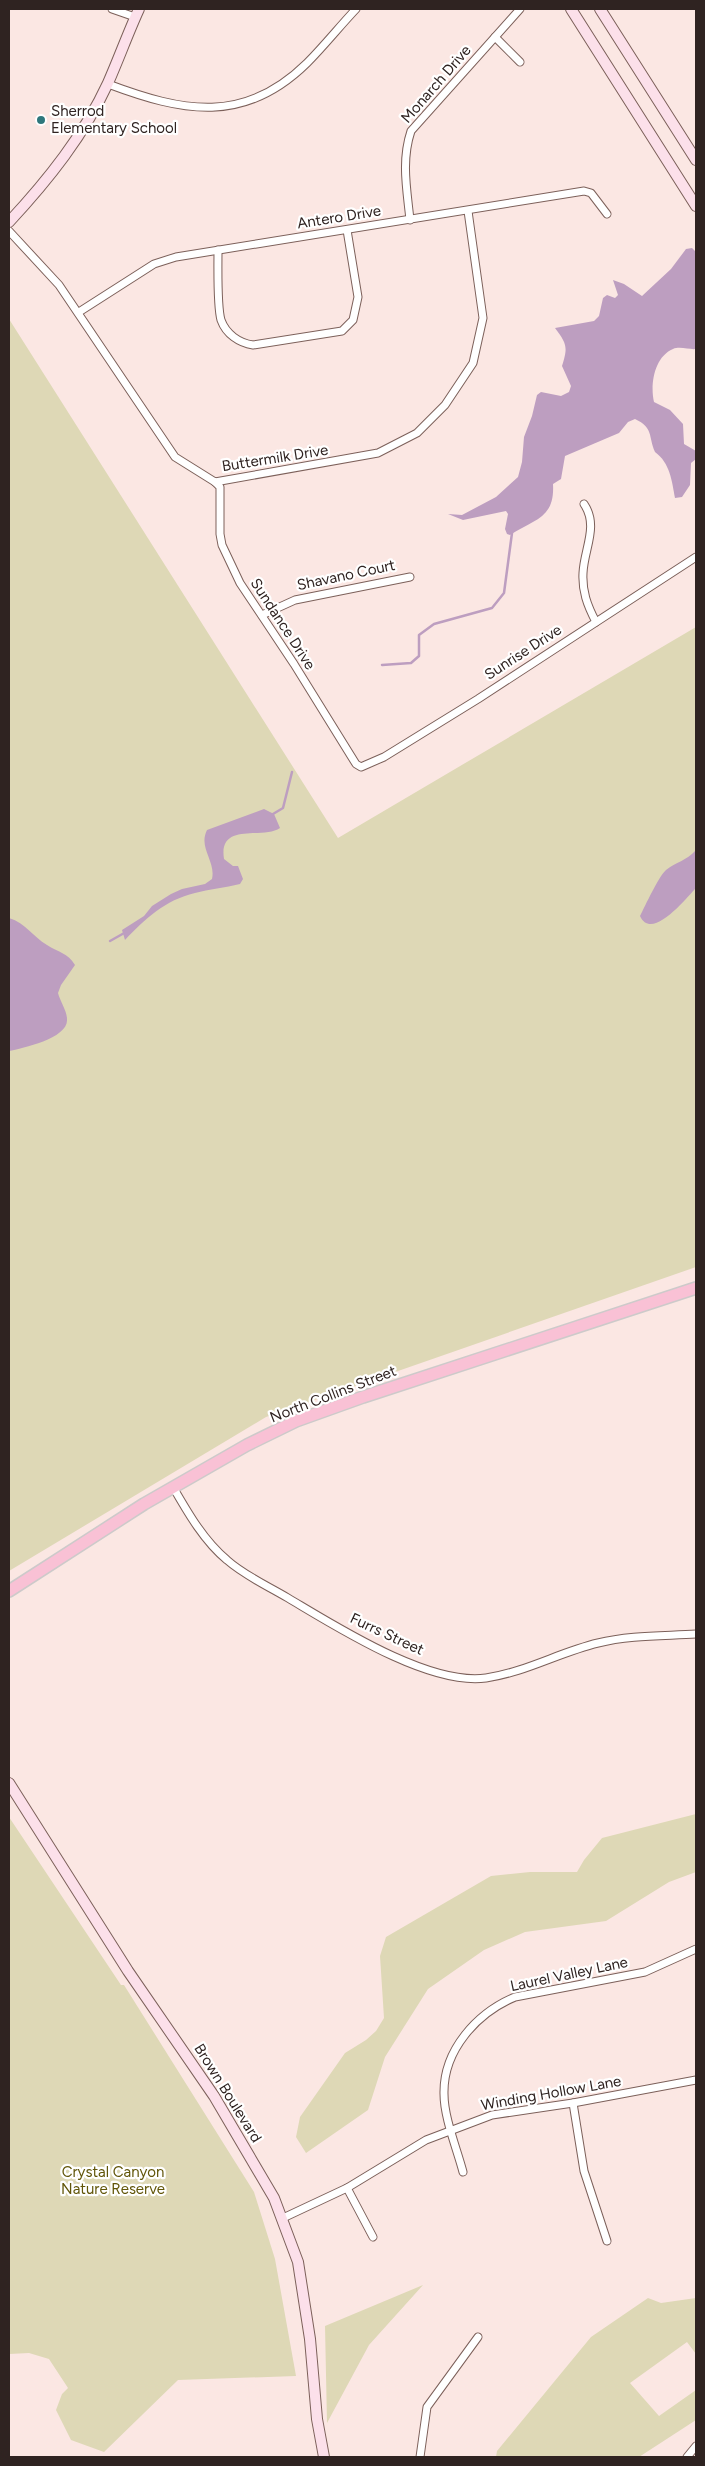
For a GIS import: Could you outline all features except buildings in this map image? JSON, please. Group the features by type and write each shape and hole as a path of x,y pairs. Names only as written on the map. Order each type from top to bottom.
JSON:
{"main road":[{"name":"North Collins Street","path":"9,1591 173,1487 246,1446 296,1421 363,1397 696,1288"}],"street":[{"path":"9,222 42,186 64,156 91,115 108,84 137,13 112,9"},
{"name":"Monarch Drive","path":"410,220 405,164 407,145 412,131 520,9"},
{"path":"571,9 696,206"},
{"path":"600,9 696,160"},
{"path":"108,84 170,105 226,107 254,99 284,81 306,63 352,10"},
{"path":"495,37 520,62"},
{"name":"Antero Drive","path":"79,312 154,264 176,257 584,192 591,193 607,214"},
{"name":"Buttermilk Drive","path":"9,231 59,285 79,312 175,457 215,482 378,453 417,434 431,420 463,381 473,363 481,334 483,318 468,211"},
{"path":"218,250 221,320 232,336 243,343 253,345 342,331 353,320 358,297 347,230"},
{"name":"Sundance Drive","path":"215,482 220,487 219,516 222,545 240,583 356,764 363,766"},
{"path":"584,504 588,510 591,524 583,570 583,586 586,603 596,622"},
{"name":"Sunrise Drive","path":"363,766 384,756 478,699 696,558"},
{"name":"Shavano Court","path":"262,615 295,600 410,577"},
{"name":"Furrs Street","path":"173,1487 193,1520 221,1554 234,1565 328,1621 390,1654 434,1671 473,1678 486,1678 524,1669 614,1639 696,1634"},
{"name":"Brown Boulevard","path":"9,1783 126,1966 214,2096 263,2179 283,2218 298,2262 305,2298 317,2419 324,2457"},
{"name":"Laurel Valley Lane","path":"463,2172 444,2094 448,2066 465,2034 501,2003 530,1993 608,1981 645,1972 696,1949"},
{"name":"Winding Hollow Lane","path":"283,2218 348,2188 406,2151 452,2129 492,2115 573,2103 696,2080"},
{"path":"573,2103 584,2171 607,2241"},
{"path":"348,2188 373,2237"},
{"path":"420,2457 427,2407 478,2338"},
{"path":"687,2457 696,2446"}],"green space":[{"path":"9,319 338,838 696,627 696,1267 266,1417 9,1571"},
{"path":"696,1814 696,1872 669,1882 606,1921 525,1932 484,1950 428,1989 385,2057 368,2110 306,2153 296,2137 300,2117 345,2053 366,2040 376,2031 384,2018 380,1956 386,1937 491,1876 530,1872 577,1872 602,1838"},
{"name":"Crystal Canyon Nature Reserve","path":"9,1817 121,1985 124,1985 254,2192 275,2259 296,2376 178,2380 104,2452 71,2440 56,2410 62,2394 68,2388 49,2359 29,2353 9,2354"},
{"path":"423,2285 369,2345 327,2423 325,2326"},
{"path":"648,2298 661,2303 696,2298 696,2354 687,2342 630,2383 659,2416 696,2390 696,2420 639,2457 496,2457 497,2451 591,2337"}],"shaded area":[{"path":"692,248 696,252 696,349 676,348 667,353 661,358 653,380 654,402 670,410 683,424 684,444 696,451 696,459 691,463 690,485 682,497 675,498 667,467 655,452 648,429 635,419 628,422 619,433 565,456 561,479 553,484 553,496 547,511 535,521 510,535 507,534 505,529 508,514 506,511 463,520 448,514 462,515 496,497 518,477 522,462 524,437 537,395 541,392 561,396 569,392 571,386 562,366 566,350 562,338 555,328 594,321 599,316 603,298 607,295 615,298 618,295 613,280 624,284 642,296 671,269 686,249"},
{"path":"264,809 274,814 280,828 263,833 235,836 228,840 224,847 224,859 233,866 238,866 243,879 240,884 200,892 174,900 156,911 125,940 122,930 144,916 152,906 182,889 205,884 212,879 212,866 205,843 207,830"},
{"path":"696,850 696,888 677,908 661,921 653,924 645,923 640,916 663,873"},
{"path":"9,918 20,923 47,945 66,955 75,965 61,985 58,993 67,1016 66,1026 61,1032 44,1041 9,1051"}],"waterway":[{"path":"382,665 411,663 419,656 419,635 434,624 492,608 504,593 512,533"},
{"path":"273,814 283,808 292,772"},
{"path":"110,941 126,932"}],"place":[{"name":"Sherrod Elementary School","path":"41,120"}]}
